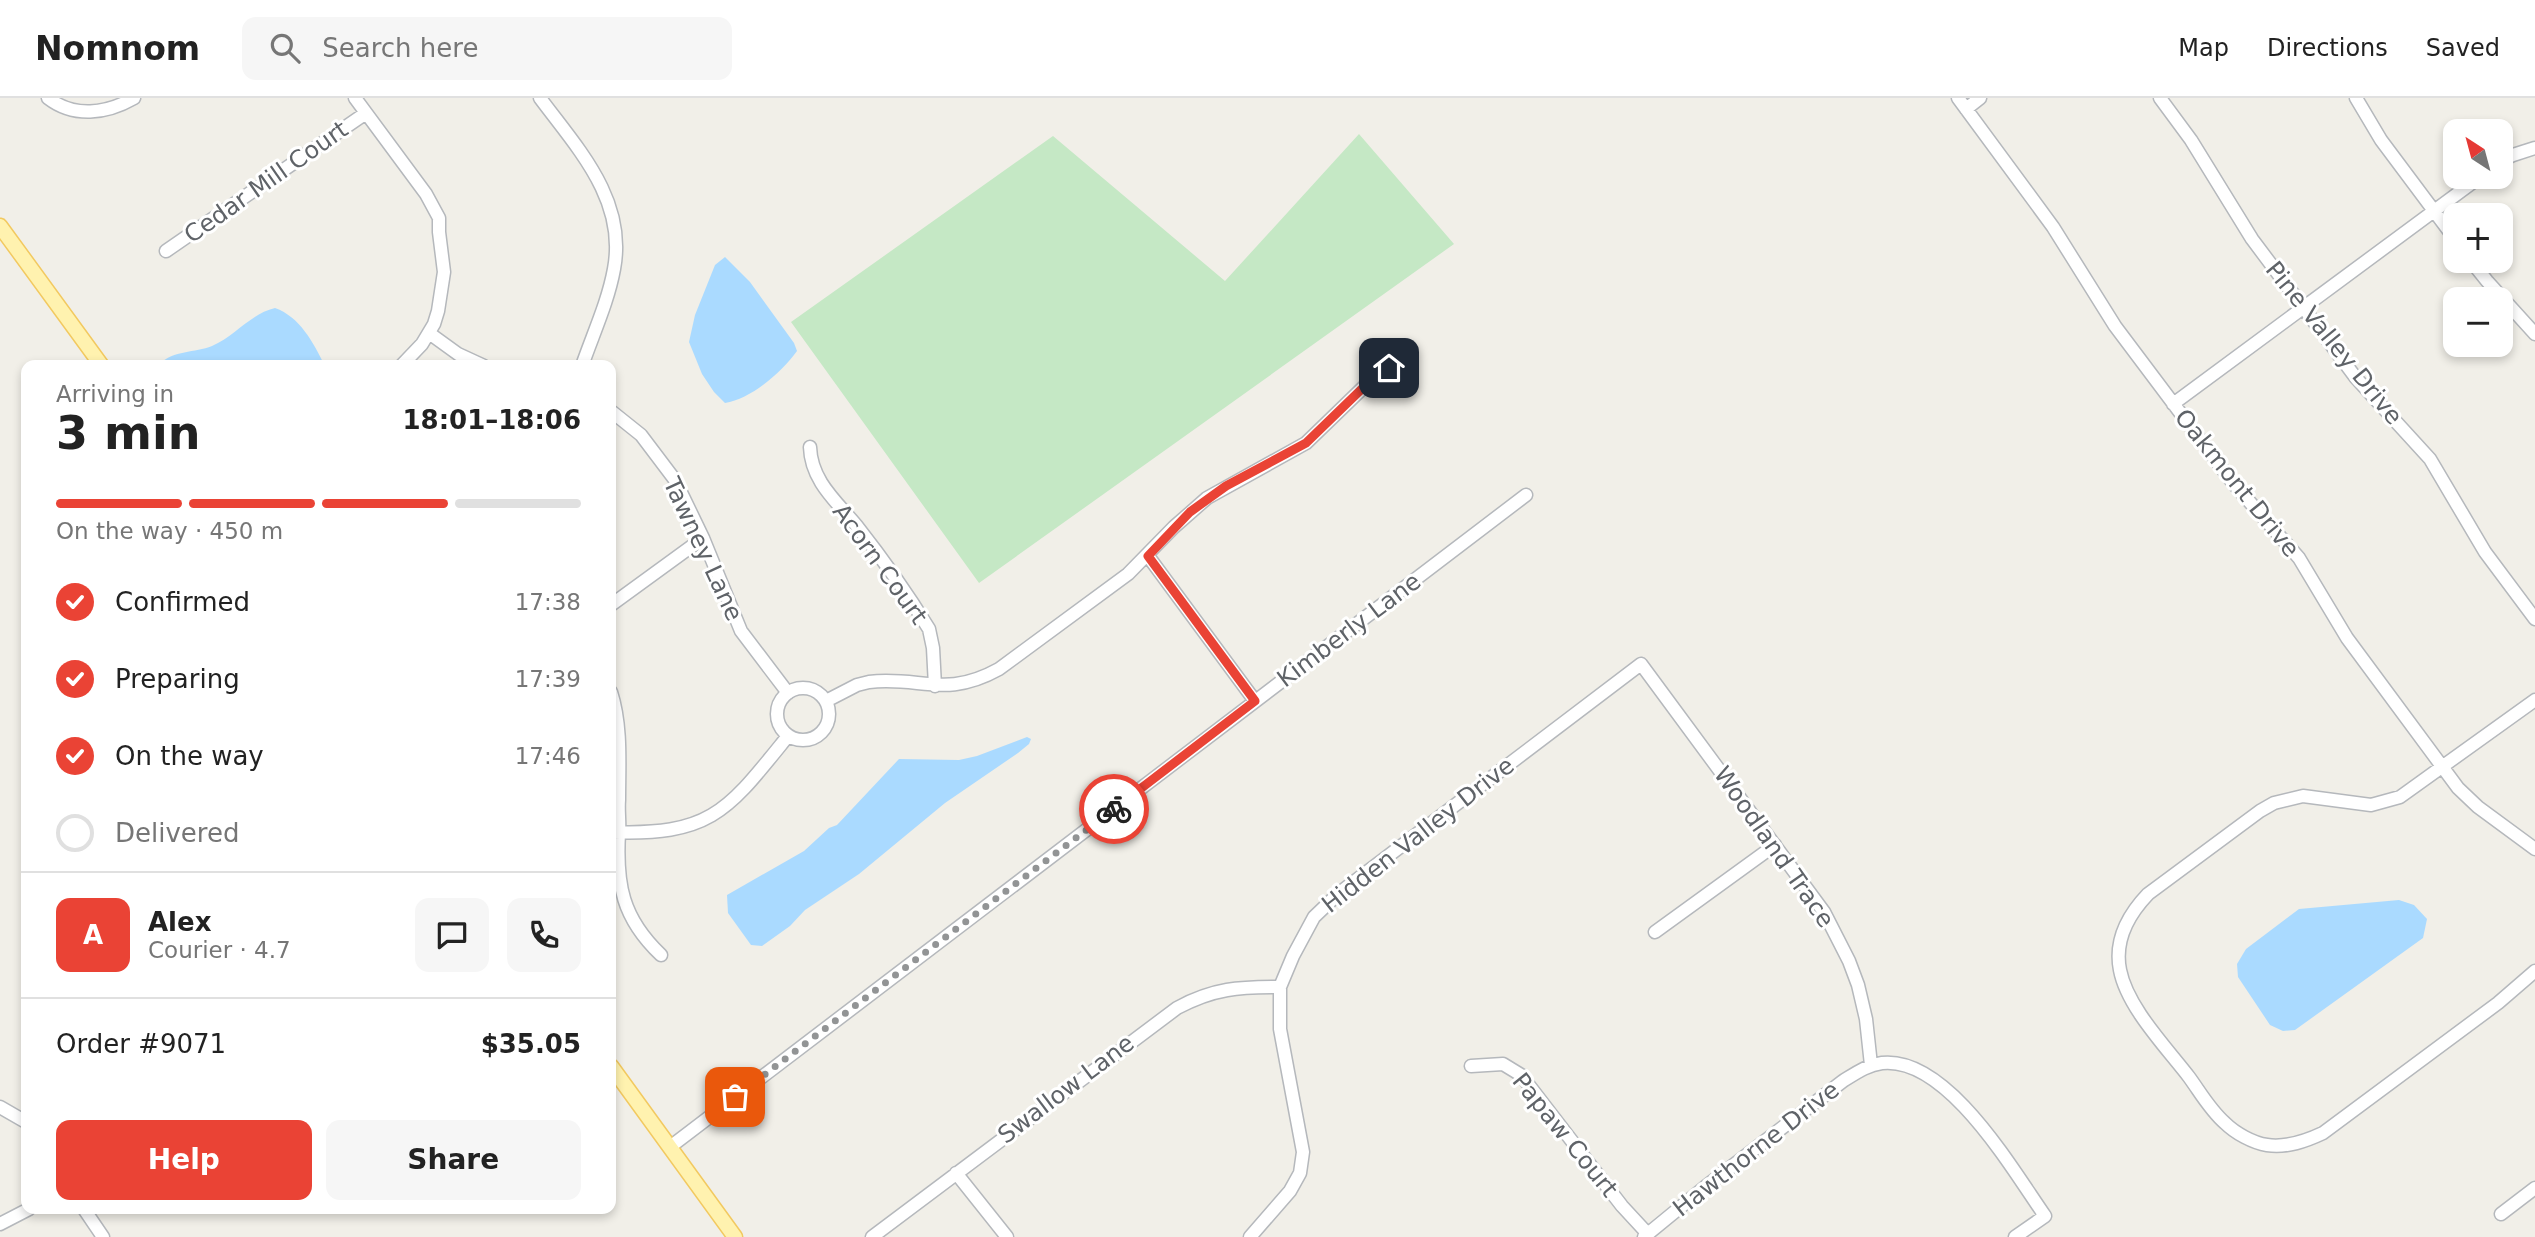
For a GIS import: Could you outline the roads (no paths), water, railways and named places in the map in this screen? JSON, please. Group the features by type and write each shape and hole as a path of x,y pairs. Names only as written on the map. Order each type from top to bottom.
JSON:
{"main road":[{"path":"0,226 98,360"},
{"path":"616,1073 735,1237"}],"street":[{"path":"47,98 65,109 87,113 116,108 134,98"},
{"path":"355,98 426,194 439,218 443,285 438,311 429,333 407,360"},
{"path":"540,98 597,177 608,198 614,220 615,267 584,360"},
{"path":"1962,103 1980,98"},
{"name":"Pine Valley Drive","path":"2160,98 2201,155 2247,232 2356,378 2430,459 2485,552 2535,619"},
{"path":"2356,98 2381,140 2443,223"},
{"name":"Oakmont Drive","path":"1962,103 2059,235 2115,326 2233,483 2299,558 2347,638 2443,768 2478,807 2535,849"},
{"name":"Cedar Mill Court","path":"166,251 366,113"},
{"path":"2513,155 2535,148"},
{"path":"2173,404 2464,189"},
{"path":"2481,273 2535,334"},
{"path":"429,333 471,360"},
{"path":"826,701 857,685 869,682 958,685 975,681 999,669 1110,588 1148,556 1174,527 1207,498 1306,443 1370,381 1403,362"},
{"name":"Tawney Lane","path":"616,415 641,435 675,480 741,631 788,693"},
{"name":"Acorn Court","path":"810,447 814,466 823,486 856,524 929,629 935,686"},
{"name":"Kimberly Lane","path":"670,1147 1527,495"},
{"path":"616,601 702,538"},
{"path":"1148,556 1255,701"},
{"name":"Woodland Trace","path":"1599,696 1641,664 1775,845 1824,912 1849,961 1866,1019 1871,1065"},
{"path":"804,688 813,690 826,701 829,719 821,734 805,741 788,736 782,730 777,714 782,699 788,693 804,688"},
{"name":"Hidden Valley Drive","path":"1250,1237 1290,1191 1300,1173 1303,1152 1280,1029 1280,987 1314,917 1338,894 1599,696"},
{"path":"2535,700 2413,790 2386,802 2358,804 2303,796 2267,807 2148,894 2131,913 2119,948 2120,970 2135,1006 2223,1122 2265,1145 2298,1143 2323,1133 2498,1003 2535,971"},
{"path":"616,717 616,777"},
{"path":"616,832 668,831 702,822 735,798 788,736"},
{"path":"1655,932 1775,845"},
{"path":"616,848 628,912 643,936 661,955"},
{"name":"Swallow Lane","path":"872,1237 1177,1007 1197,997 1234,987 1280,987"},
{"path":"1871,1065 1890,1063 1924,1072 1969,1111 2045,1216 2015,1237"},
{"name":"Papaw Court","path":"1471,1066 1503,1064 1521,1075 1645,1235"},
{"name":"Hawthorne Drive","path":"1645,1235 1843,1081 1871,1065"},
{"path":"0,1107 21,1115"},
{"path":"956,1173 1007,1237"},
{"path":"2501,1214 2535,1188"},
{"path":"0,1224 21,1213"},
{"path":"87,1214 103,1237"}],"water":[{"path":"725,257 750,282 797,351 765,383 745,396 725,403 702,374 689,342 695,315 715,265"},
{"path":"275,308 292,317 310,339 322,360 164,360 212,346"},
{"path":"1027,737 1031,739 1029,744 1018,753 945,803 859,874 805,910 790,926 762,946 751,945 728,913 727,895 804,851 829,828 837,825 899,759 959,760"},
{"path":"2399,900 2414,905 2427,919 2423,938 2295,1030 2283,1031 2270,1025 2238,977 2237,964 2246,949 2299,909"}]}
